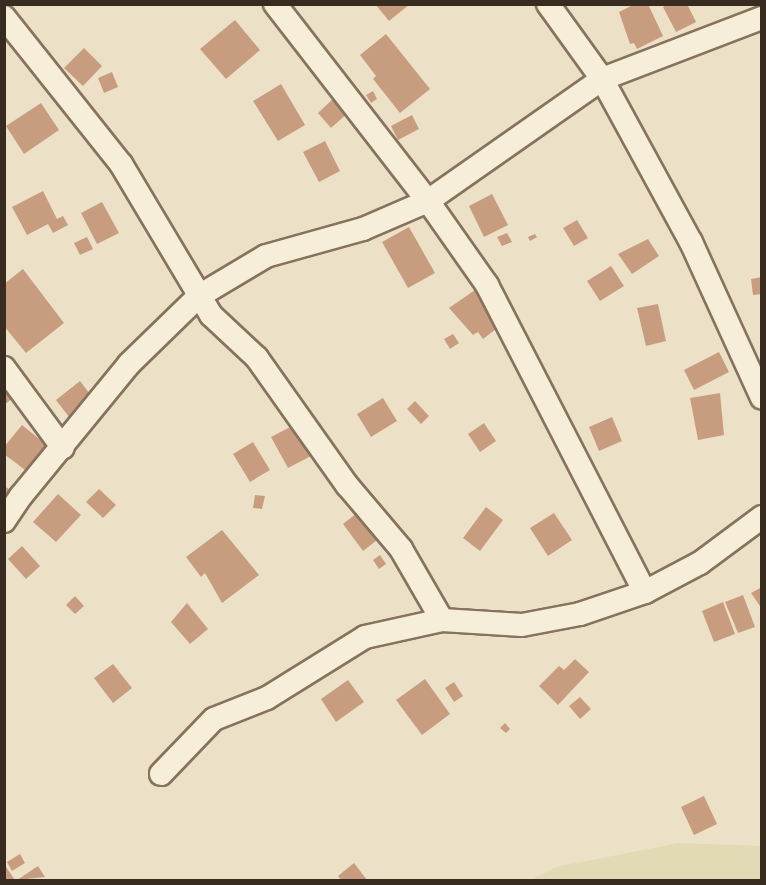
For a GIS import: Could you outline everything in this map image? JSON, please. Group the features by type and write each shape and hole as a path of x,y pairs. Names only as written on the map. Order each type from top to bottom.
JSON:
{"street":[{"path":"275,4 428,201 487,285 645,592"},
{"path":"548,4 602,80 691,242 762,398"},
{"path":"4,17 121,164 211,315 257,358 347,485 401,549 442,620"},
{"path":"4,521 21,496 63,448 129,364 199,296 266,256 363,229 428,201 602,80 762,18"},
{"path":"4,368 63,448"},
{"path":"161,774 214,719 267,698 364,637 442,620 522,625 580,614 645,592 700,563 762,518"}],"shaded area":[{"path":"679,843 761,846 761,880 531,880 556,867"}],"building":[{"path":"375,4 410,4 389,21"},
{"path":"635,4 648,4 663,36 637,49 634,43 630,44 619,12"},
{"path":"668,4 687,4 696,22 676,32 663,7"},
{"path":"235,20 260,50 226,79 200,49"},
{"path":"386,34 430,89 400,113 373,79 376,76 360,55"},
{"path":"84,48 102,66 83,86 64,68"},
{"path":"112,72 118,87 104,93 98,78"},
{"path":"281,84 305,125 278,141 253,101"},
{"path":"373,91 377,99 371,103 366,95"},
{"path":"335,97 349,112 331,128 318,113"},
{"path":"41,103 59,130 24,154 6,126"},
{"path":"412,115 419,129 398,140 391,126"},
{"path":"325,141 340,171 319,182 303,152"},
{"path":"43,191 57,219 63,216 68,225 53,233 48,224 27,235 12,207"},
{"path":"492,194 508,225 484,237 469,206"},
{"path":"102,202 119,233 97,244 81,213"},
{"path":"577,220 588,238 574,246 563,228"},
{"path":"409,227 435,273 408,288 382,242"},
{"path":"507,233 512,242 502,246 497,237"},
{"path":"535,234 537,237 530,241 528,237"},
{"path":"87,237 93,249 80,255 74,243"},
{"path":"648,239 659,256 632,274 618,254"},
{"path":"611,266 624,286 600,301 587,281"},
{"path":"23,269 64,323 26,353 4,326 4,284"},
{"path":"762,277 762,294 753,295 751,279"},
{"path":"475,290 500,326 483,339 478,332 473,335 449,308"},
{"path":"658,304 666,341 646,346 637,308"},
{"path":"453,334 459,343 450,349 444,339"},
{"path":"719,352 729,372 694,390 684,370"},
{"path":"80,381 93,398 69,417 56,400"},
{"path":"4,386 18,394 4,405"},
{"path":"720,393 724,435 698,440 690,398"},
{"path":"383,398 397,421 371,437 357,414"},
{"path":"415,401 429,416 421,424 407,409"},
{"path":"612,417 622,441 599,451 589,427"},
{"path":"484,423 496,441 480,452 468,434"},
{"path":"22,425 53,450 33,476 4,454 4,447"},
{"path":"294,425 311,456 288,468 271,437"},
{"path":"253,442 270,470 250,482 233,454"},
{"path":"4,486 12,491 4,503"},
{"path":"99,489 116,505 103,518 86,502"},
{"path":"58,494 81,515 56,542 33,522"},
{"path":"255,495 265,496 262,509 253,508"},
{"path":"486,507 503,520 480,551 463,538"},
{"path":"361,510 381,537 363,551 343,524"},
{"path":"554,513 572,540 548,556 530,528"},
{"path":"222,530 259,575 222,603 205,573 201,577 186,557"},
{"path":"22,546 40,566 26,579 8,559"},
{"path":"380,555 386,564 379,569 373,560"},
{"path":"762,587 762,609 751,593"},
{"path":"743,595 755,627 738,633 725,602"},
{"path":"75,596 84,606 75,614 66,605"},
{"path":"723,602 735,634 714,642 702,611"},
{"path":"187,603 208,629 190,644 171,622"},
{"path":"575,659 589,672 558,705 539,686 559,666 564,670"},
{"path":"113,664 132,688 113,703 94,678"},
{"path":"425,679 450,714 422,735 396,700"},
{"path":"348,680 364,702 336,722 321,699"},
{"path":"454,682 463,696 454,702 445,688"},
{"path":"580,697 591,709 580,719 569,706"},
{"path":"505,723 510,729 506,733 500,728"},
{"path":"704,796 717,824 694,835 681,807"},
{"path":"20,854 25,863 12,871 7,862"},
{"path":"354,863 367,880 341,880 338,876"},
{"path":"4,864 15,880 4,880"},
{"path":"38,866 45,877 17,880"}]}
